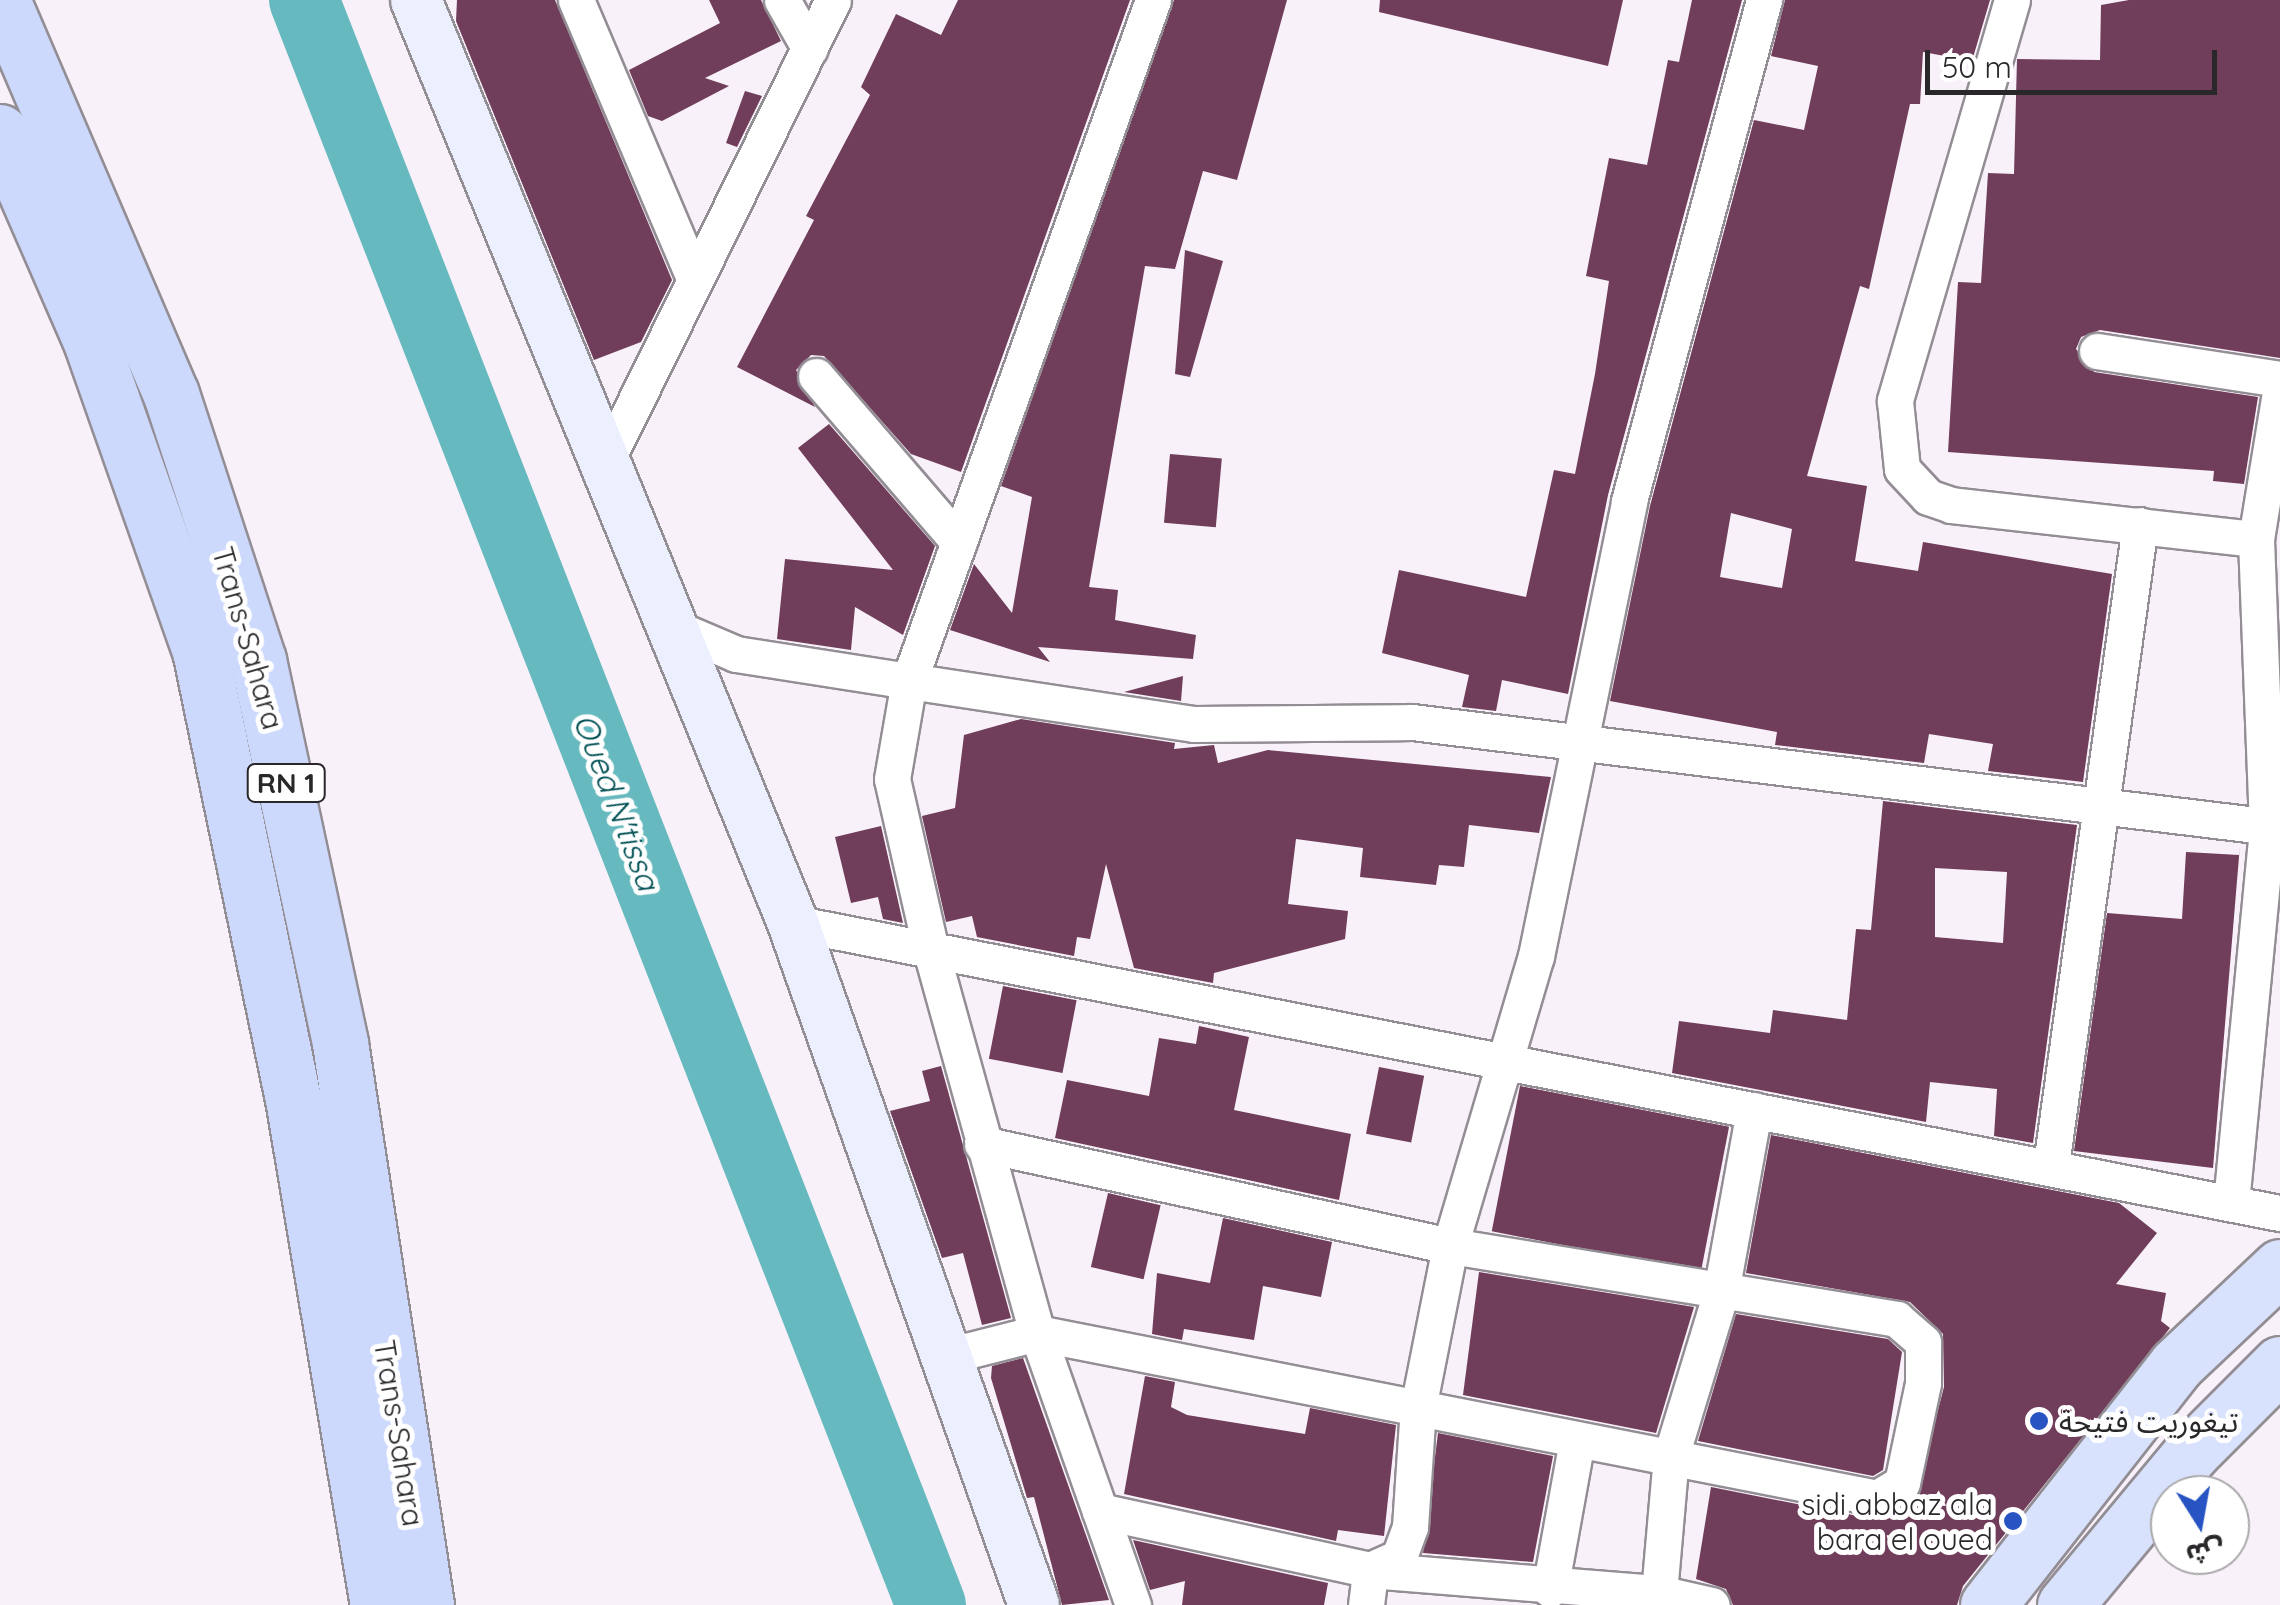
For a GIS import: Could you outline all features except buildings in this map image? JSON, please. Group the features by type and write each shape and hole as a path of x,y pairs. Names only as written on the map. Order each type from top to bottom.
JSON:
{"highway":[{"name":"Trans-Sahara","path":"2,0 171,394 258,660 340,1043 426,1605"},
{"name":"Trans-Sahara","path":"0,132 92,344 200,650 293,1098 378,1605"}],"main road":[{"path":"416,0 608,457 666,624 793,923 1034,1605"},
{"path":"1988,1605 2176,1365 2280,1266"},
{"path":"2065,1605 2193,1451 2280,1364"}],"street":[{"path":"576,0 692,273"},
{"path":"782,0 810,49"},
{"path":"608,457 692,273 832,0"},
{"path":"1133,1605 1036,1333 932,955 892,779 909,681 1153,0"},
{"path":"1368,1588 1399,1557 1410,1528 1418,1408 1450,1246 1500,1063 1536,956 1629,501 1764,0"},
{"path":"2012,0 1895,400 1899,456 1917,488 1951,505 2256,539"},
{"path":"2096,352 2280,379"},
{"path":"816,376 960,542"},
{"path":"2231,1203 2273,827 2269,590 2256,539 2280,393"},
{"path":"2051,1165 2140,525"},
{"path":"666,624 736,654 1194,724 1412,722 1576,746 2273,827"},
{"path":"793,923 932,955 2051,1165 2280,1214"},
{"path":"1660,1592 1670,1456 1721,1292 1754,1110"},
{"path":"947,1356 1036,1333 1877,1498 1902,1482 1908,1462 1924,1356 1913,1327 1450,1246 982,1144"},
{"path":"1550,1590 1576,1440"},
{"path":"1100,1510 1368,1588 1660,1592 1712,1605"}],"waterway":[{"name":"Oued N'tissa","path":"304,0 931,1605"}],"place":[{"name":"تيغوريت فتيحة","path":"2039,1421"},
{"name":"sidi abbaz ala bara el oued","path":"2013,1521"}]}
